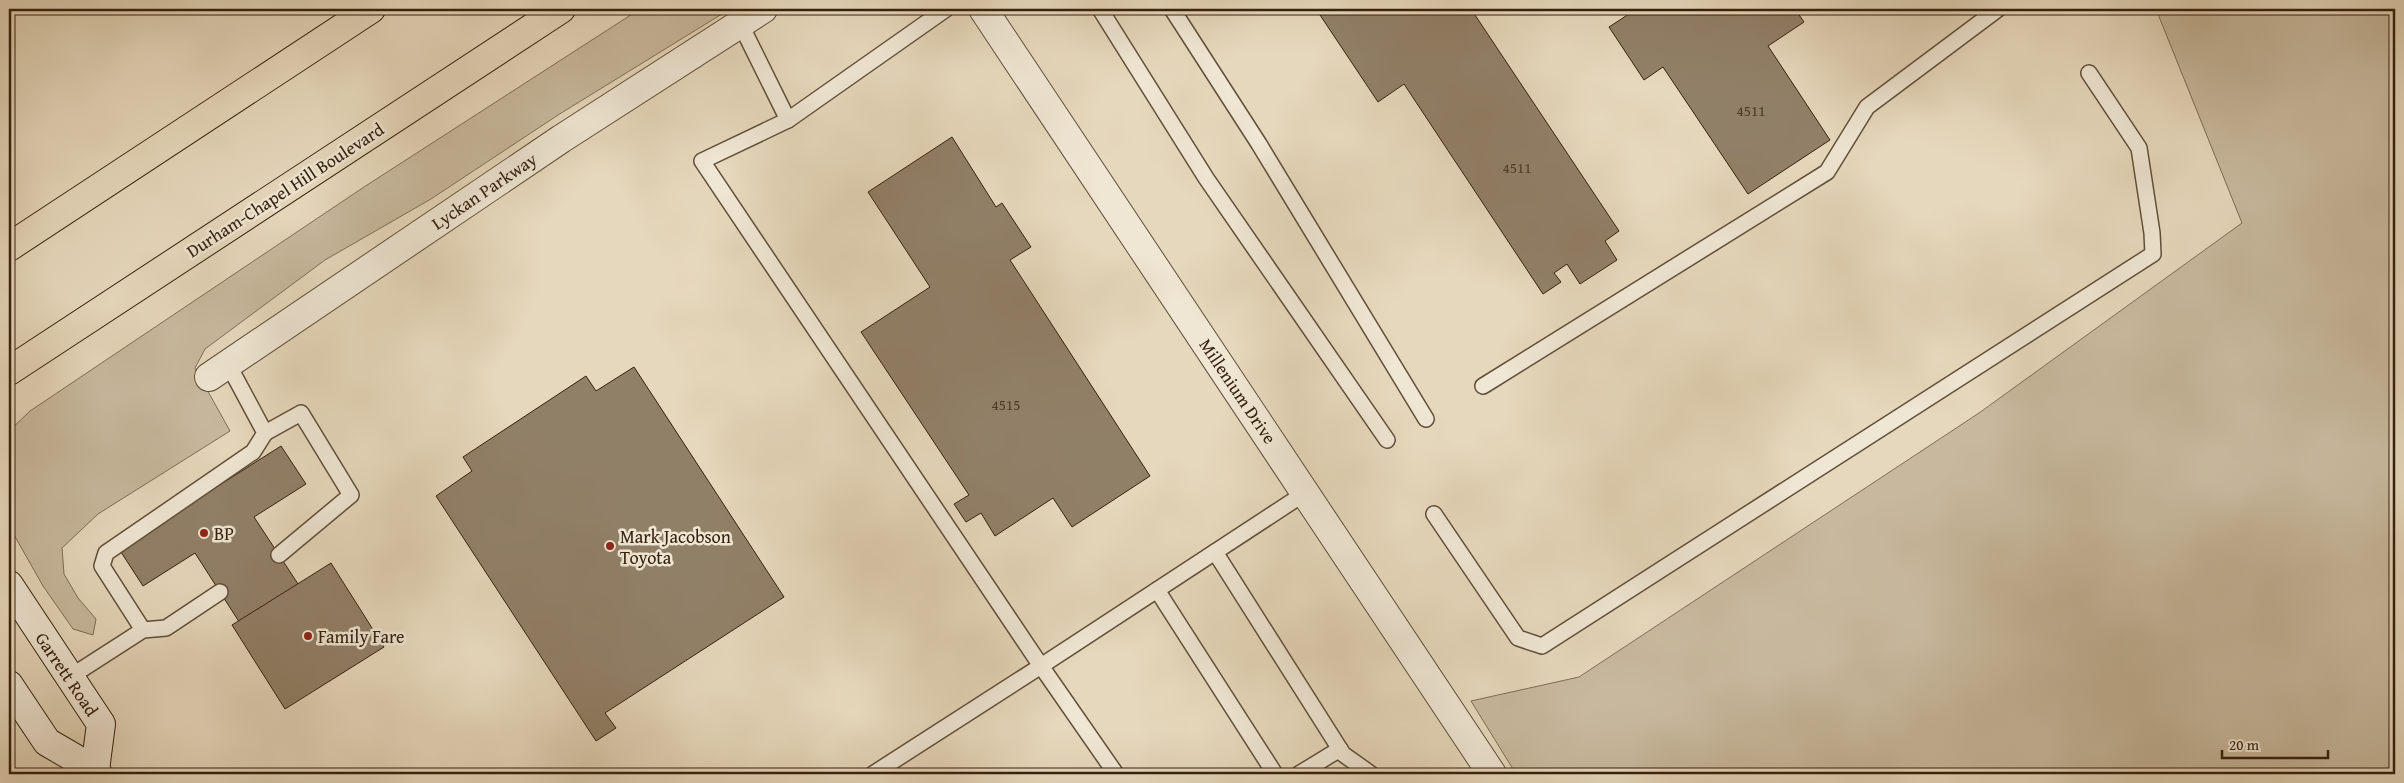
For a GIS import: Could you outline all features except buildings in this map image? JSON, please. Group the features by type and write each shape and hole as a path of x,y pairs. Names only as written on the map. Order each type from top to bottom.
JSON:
{"highway":[{"path":"9,247 371,9"},
{"name":"Durham-Chapel Hill Boulevard","path":"9,371 561,9"}],"street":[{"name":"Lyckan Parkway","path":"218,371 561,139 763,9"},
{"name":"Millenium Drive","path":"982,9 1492,774"},
{"name":"Garrett Road","path":"9,585 101,724 96,772 47,742 9,685"}],"lane":[{"path":"946,9 788,120 702,161 1041,666 1116,774"},
{"path":"1100,9 1206,178 1387,440"},
{"path":"1172,9 1264,153 1426,418"},
{"path":"1483,386 1828,172 1867,107 1998,9"},
{"path":"740,23 788,120"},
{"path":"1434,514 1518,638 1542,646 2153,254 2152,233 2139,148 2089,73"},
{"path":"218,371 265,433"},
{"path":"142,630 102,566 106,553 254,452 265,433 301,413 352,495 279,555"},
{"path":"873,774 1305,493"},
{"path":"1215,552 1343,754 1371,774"},
{"path":"1157,590 1275,774"},
{"path":"70,677 142,630 166,628 220,592"},
{"path":"1299,774 1340,749"}],"shaded area":[{"path":"640,9 730,9 558,115 431,199 325,260 205,349 195,368 230,431 98,514 62,548 64,574 78,598 96,619 93,635 73,629 43,586 9,526 9,431 30,411 364,187"},
{"path":"2156,9 2395,9 2395,774 1516,774 1471,701 1579,677 1979,413 2242,223"}],"place":[{"name":"BP","path":"204,533"},
{"name":"Mark Jacobson Toyota","path":"610,546"},
{"name":"Family Fare","path":"308,636"}]}
